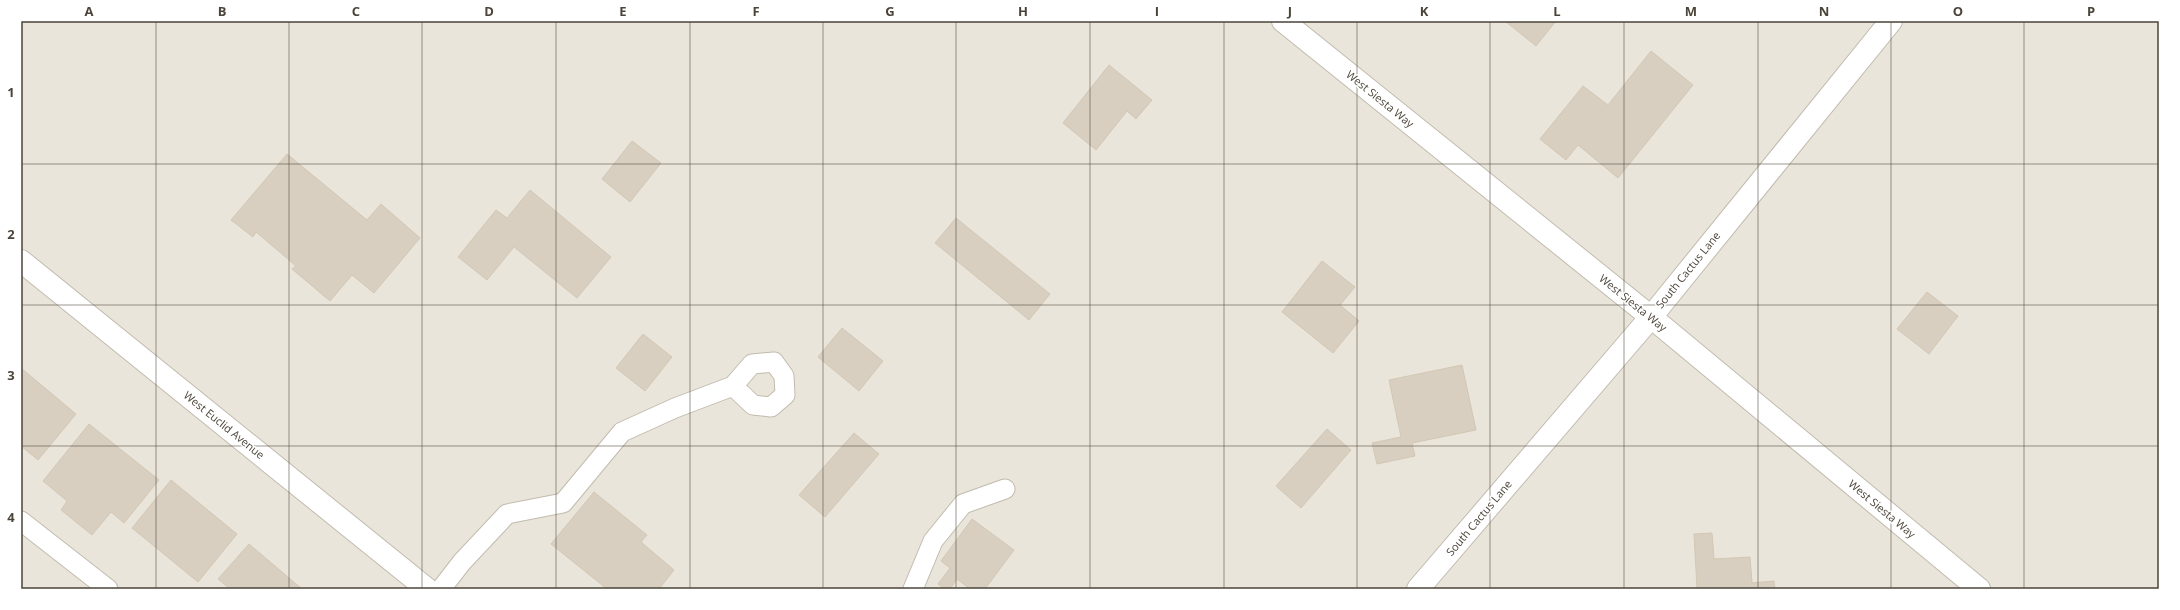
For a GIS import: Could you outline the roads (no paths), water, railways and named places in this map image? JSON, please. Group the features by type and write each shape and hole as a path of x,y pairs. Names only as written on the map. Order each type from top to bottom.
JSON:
{"street":[{"name":"West Siesta Way","path":"1283,21 1651,317 1979,589"},
{"name":"South Cactus Lane","path":"1418,589 1651,317 1891,21"},
{"name":"West Euclid Avenue","path":"21,261 427,589"}],"lane":[{"path":"441,589 462,562 507,514 563,503 622,432 675,408 733,386"},
{"path":"913,589 933,541 963,504 1005,489"},
{"path":"21,521 108,589"}]}
